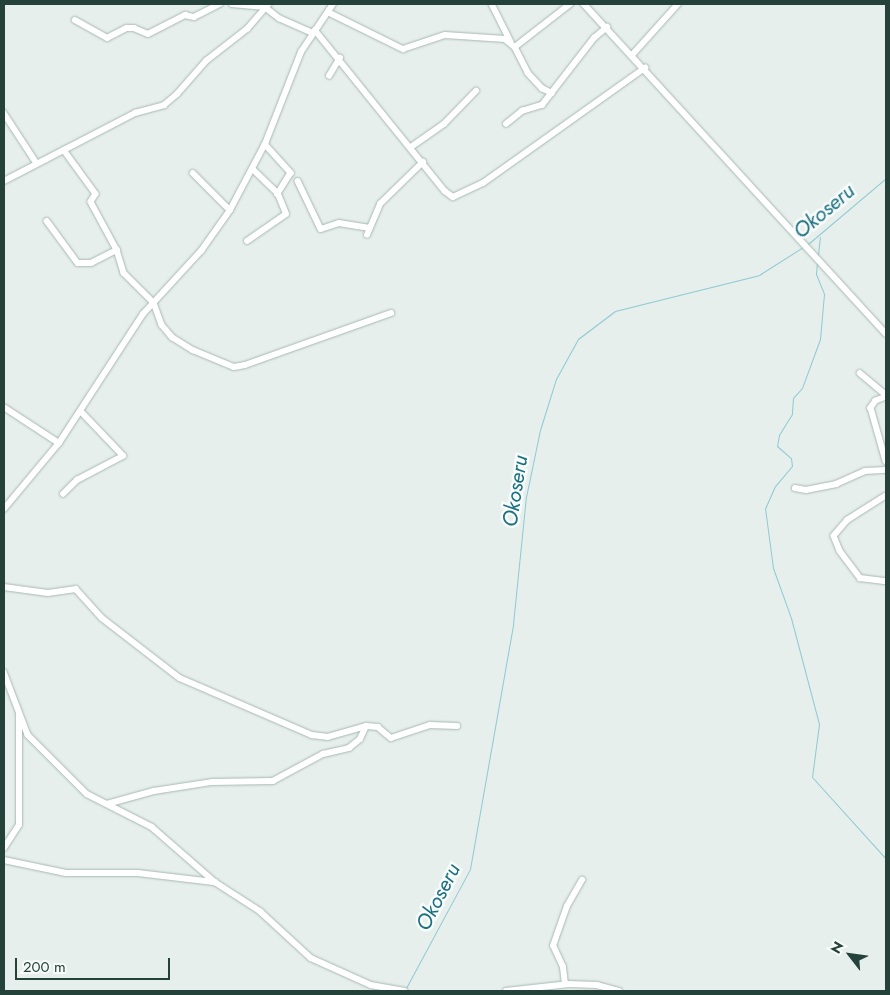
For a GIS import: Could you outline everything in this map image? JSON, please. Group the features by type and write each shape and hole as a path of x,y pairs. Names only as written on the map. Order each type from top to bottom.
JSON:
{"street":[{"path":"75,20 107,38 134,28 148,34 186,15 194,17 220,4"},
{"path":"232,4 267,5 279,18 314,32 340,58 450,196 456,196 483,183 646,68"},
{"path":"4,508 59,442 81,412 134,326 201,251 230,210 264,144 287,83 314,32 333,4"},
{"path":"492,4 528,73 552,93"},
{"path":"513,44 570,4"},
{"path":"584,4 646,68 886,334"},
{"path":"633,54 678,4"},
{"path":"4,181 36,162 64,150 135,113 151,110 169,101 206,61 247,29 267,5"},
{"path":"328,12 403,49 445,35 492,36 513,44"},
{"path":"506,124 522,112 542,105 594,38 607,27"},
{"path":"328,76 340,58"},
{"path":"411,147 444,124 476,91"},
{"path":"4,114 36,162"},
{"path":"264,144 291,172 278,194"},
{"path":"64,150 96,194 91,202 116,250 124,273 154,303 162,325 172,337 193,350 234,367 391,314"},
{"path":"367,235 380,204 423,162"},
{"path":"247,241 286,214 278,194 252,170"},
{"path":"193,173 230,210"},
{"path":"298,181 321,229 339,223 370,228"},
{"path":"47,221 78,263 91,263 116,250"},
{"path":"860,373 886,396 876,401 871,408 886,461"},
{"path":"4,407 59,442"},
{"path":"63,494 77,480 122,456 81,412"},
{"path":"795,488 806,490 836,484 865,471 886,470"},
{"path":"886,496 848,520 834,536 840,550 860,578 886,581"},
{"path":"4,587 48,593 76,589 102,618 180,678 312,735 328,737 366,726 378,727 391,738 430,726 457,726"},
{"path":"4,672 28,736 60,764 87,794 152,827 215,882 260,911 311,958 371,985 404,991"},
{"path":"4,848 19,825 17,776 19,711"},
{"path":"107,804 154,792 212,782 273,781 323,754 349,748 360,739 366,726"},
{"path":"4,860 66,873 138,873 215,882"},
{"path":"565,984 563,967 553,946 567,906 582,880"},
{"path":"506,991 565,984 597,985 619,991"}],"waterway":[{"name":"Okoseru","path":"808,244 886,178"},
{"path":"818,255 820,237"},
{"name":"Okoseru","path":"406,988 470,869 513,624 526,497 540,430 556,379 578,339 615,311 759,275 803,247"},
{"path":"817,262 816,274 824,294 820,339 802,388 793,398 792,414 779,435 777,446 791,458 792,466 775,486 765,508 773,568 791,618 819,724 812,777 886,859"}]}
